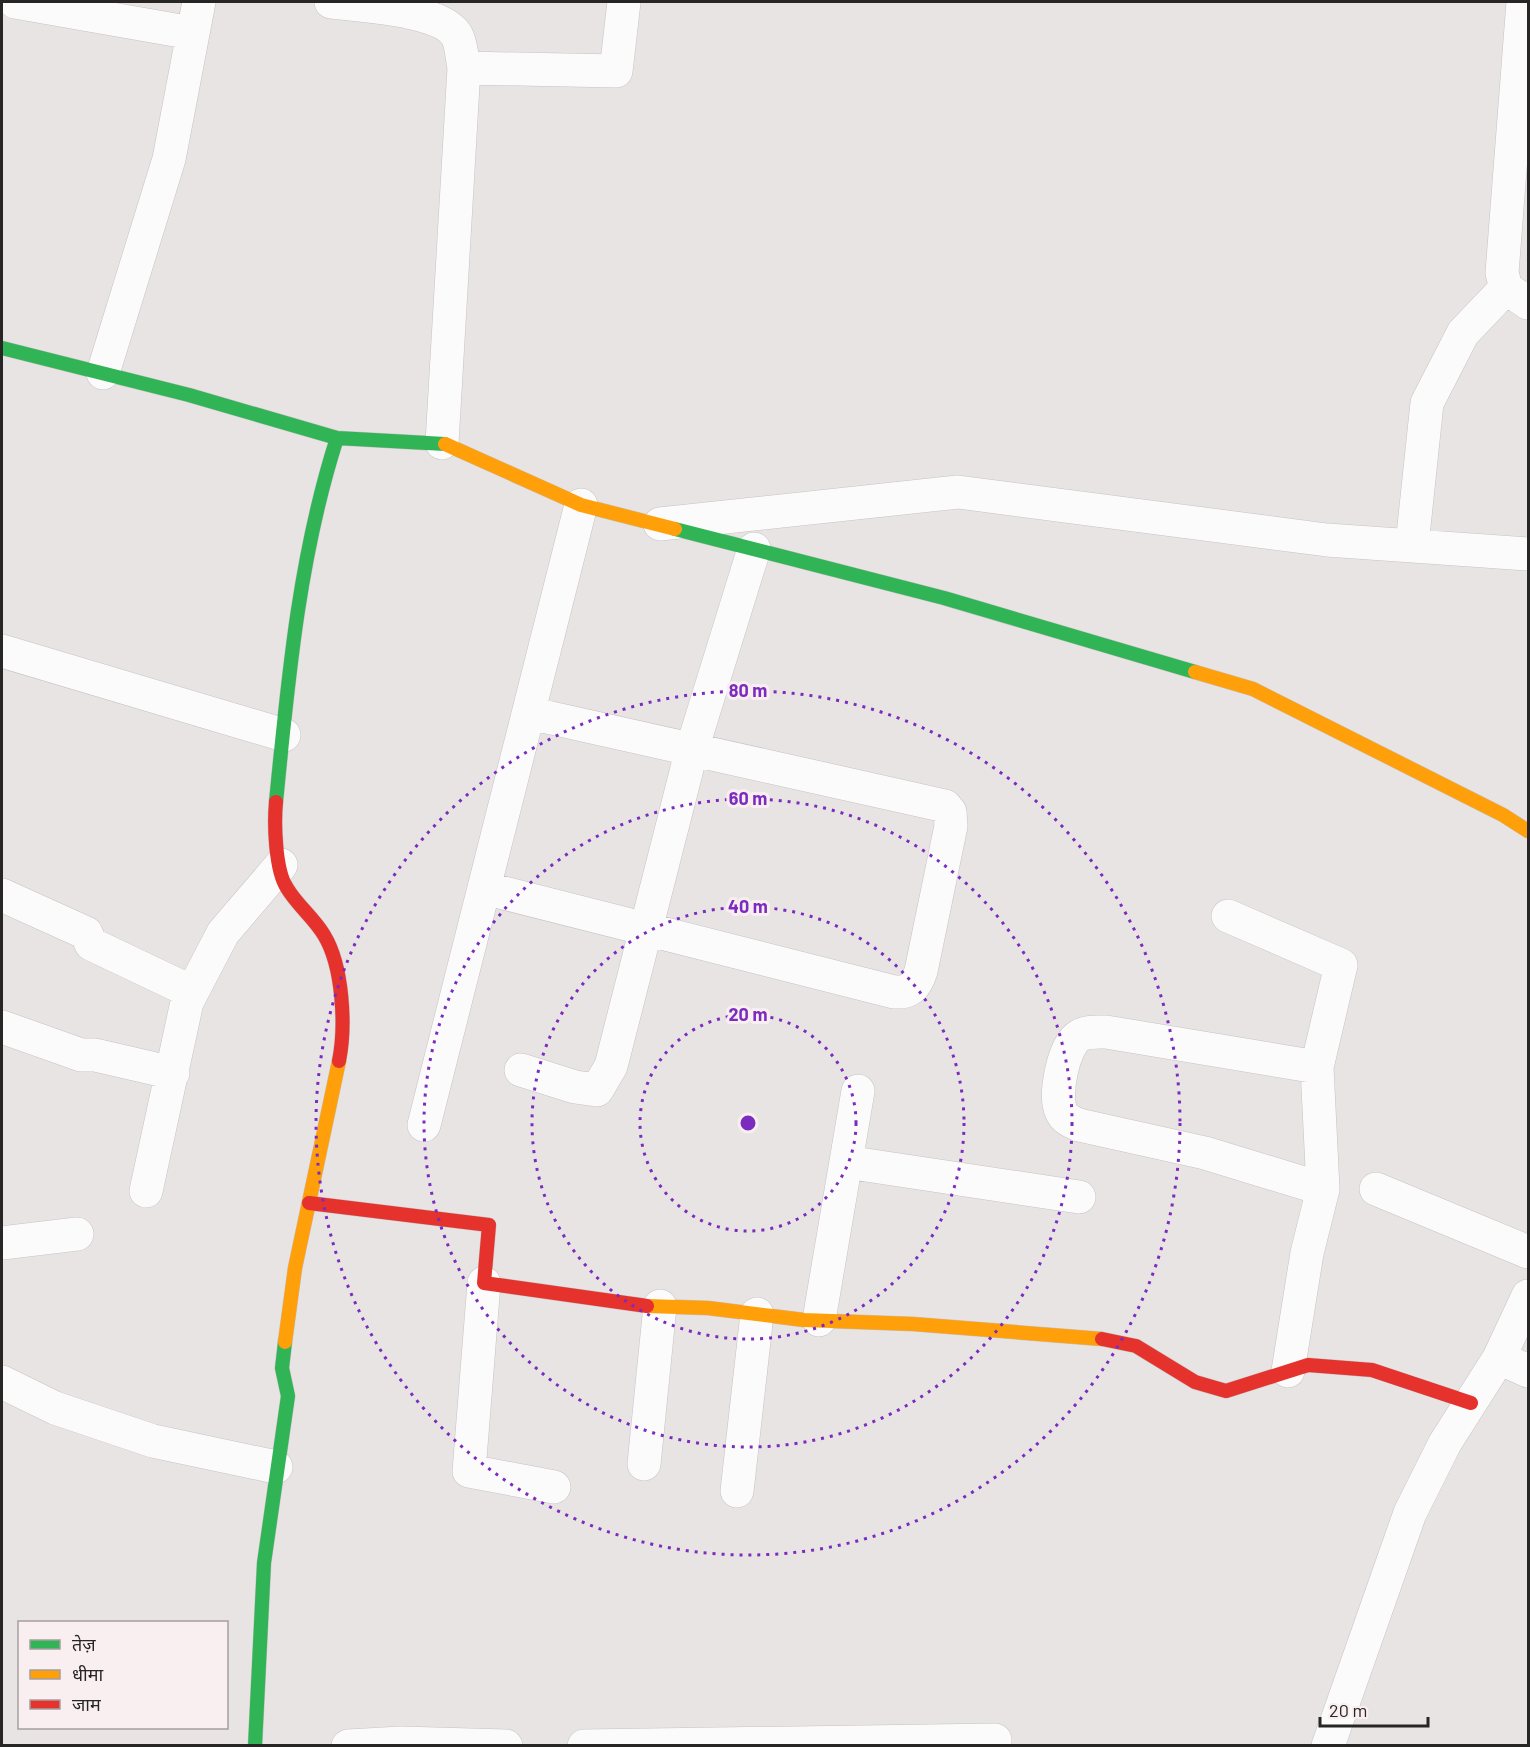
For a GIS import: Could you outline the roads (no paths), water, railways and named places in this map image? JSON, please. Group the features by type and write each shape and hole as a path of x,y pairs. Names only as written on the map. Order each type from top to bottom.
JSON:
{"street":[{"path":"15,2 192,33"},
{"path":"103,373 169,159 199,2"},
{"path":"331,2 418,15 443,23 456,33 464,68 442,443"},
{"path":"464,68 616,71 624,2"},
{"path":"1412,545 1427,403 1463,333 1517,296 1502,273 1523,2"},
{"path":"2,348 189,395 337,438 442,443 581,505 944,598 1253,688 1503,815 1528,831"},
{"path":"255,1746 264,1563 288,1395 282,1368 283,1357 295,1268 343,1042 341,985 325,936 285,886 273,829 293,632 325,475 337,438"},
{"path":"655,525 958,492 1327,540 1528,554"},
{"path":"424,1125 581,505"},
{"path":"521,1070 575,1087 597,1090 611,1066 692,749 754,549"},
{"path":"2,651 284,735"},
{"path":"484,888 894,992 904,993 911,990 918,982 921,971 951,826 950,812 945,806 529,713"},
{"path":"146,1191 187,1002 223,933 281,866"},
{"path":"2,895 86,933 91,944 192,992"},
{"path":"1228,916 1341,965 1317,1067 1323,1189 1307,1253 1288,1371"},
{"path":"2,1027 81,1055 96,1055 173,1073"},
{"path":"1317,1067 1106,1032 1089,1032 1077,1037 1067,1053 1059,1086 1059,1102 1062,1113 1068,1120 1079,1125 1205,1153 1323,1189"},
{"path":"819,1320 858,1091"},
{"path":"846,1162 1079,1197"},
{"path":"1376,1189 1528,1252"},
{"path":"309,1203 489,1225 469,1471 554,1487"},
{"path":"2,1243 77,1234"},
{"path":"484,1283 660,1306 819,1320 913,1324 1101,1339 1136,1346 1195,1382 1226,1391 1308,1365 1372,1370 1471,1403"},
{"path":"1328,1746 1410,1513 1445,1443 1499,1358 1528,1296"},
{"path":"644,1464 660,1306"},
{"path":"737,1491 757,1314"},
{"path":"1499,1358 1528,1371"},
{"path":"2,1382 56,1408 153,1441 276,1467"},
{"path":"584,1746 994,1740"},
{"path":"348,1746 401,1743 507,1746"}]}
